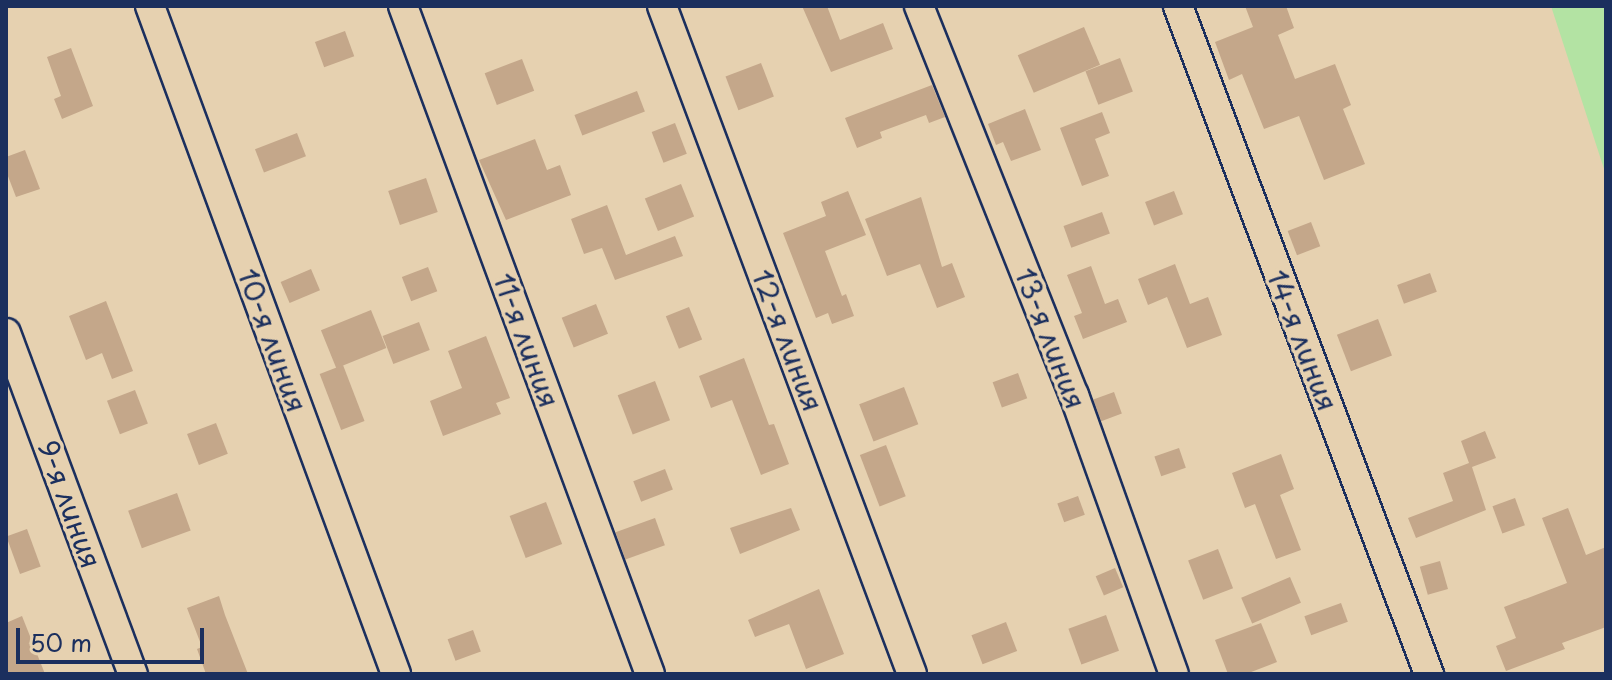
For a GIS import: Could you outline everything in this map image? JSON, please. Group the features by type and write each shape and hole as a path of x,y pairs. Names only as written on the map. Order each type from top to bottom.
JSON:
{"street":[{"name":"10-я линия","path":"150,6 396,674"},
{"name":"11-я линия","path":"403,6 650,674"},
{"name":"12-я линия","path":"662,6 912,674"},
{"name":"13-я линия","path":"919,6 1074,395 1174,674"},
{"name":"14-я линия","path":"1178,6 1429,674"},
{"name":"9-я линия","path":"6,333 133,674"}],"green space":[{"path":"1551,6 1606,6 1606,175"}],"building":[{"path":"802,6 827,6 840,40 883,23 893,49 831,72"},
{"path":"1245,6 1286,6 1294,28 1278,35 1295,79 1335,64 1351,105 1343,109 1365,164 1324,180 1299,116 1264,129 1242,74 1229,80 1215,42 1253,27"},
{"path":"1084,27 1100,65 1034,93 1018,55"},
{"path":"345,31 354,56 324,67 315,42"},
{"path":"71,48 93,106 62,119 54,99 61,96 47,57"},
{"path":"1120,58 1133,92 1098,105 1085,71"},
{"path":"522,59 534,91 497,105 485,73"},
{"path":"761,63 774,97 738,110 726,77"},
{"path":"932,85 945,117 929,123 926,115 880,132 882,138 857,148 845,118"},
{"path":"637,91 645,112 582,136 574,115"},
{"path":"1025,109 1041,150 1011,161 1003,142 996,145 988,124"},
{"path":"1102,112 1110,133 1095,139 1109,176 1082,186 1060,128"},
{"path":"675,123 687,154 663,163 652,132"},
{"path":"297,133 306,156 264,172 255,149"},
{"path":"535,139 547,170 560,165 571,195 506,220 479,160"},
{"path":"25,150 40,189 16,197 6,171 6,157"},
{"path":"426,178 438,212 400,225 388,191"},
{"path":"681,184 694,216 658,231 645,199"},
{"path":"848,191 866,235 825,251 842,296 846,294 854,316 832,324 828,313 816,318 783,233 826,216 821,202"},
{"path":"1174,191 1183,214 1154,225 1145,202"},
{"path":"921,197 942,267 952,263 965,297 937,308 920,264 887,276 865,219"},
{"path":"607,205 626,255 675,236 683,256 615,280 602,248 584,254 571,219"},
{"path":"1102,212 1110,234 1071,248 1063,226"},
{"path":"1311,222 1320,246 1297,255 1288,231"},
{"path":"1175,264 1190,304 1208,297 1222,335 1187,348 1167,297 1148,305 1138,279"},
{"path":"1091,266 1105,304 1118,299 1127,322 1083,339 1074,316 1082,313 1067,275"},
{"path":"428,267 437,291 411,301 402,277"},
{"path":"311,269 320,290 290,303 281,282"},
{"path":"1430,273 1437,292 1404,304 1397,285"},
{"path":"106,301 133,371 112,379 102,353 86,360 69,316"},
{"path":"596,304 608,334 574,348 562,318"},
{"path":"689,307 702,339 679,349 666,316"},
{"path":"371,310 386,348 336,368 321,330"},
{"path":"1378,319 1392,355 1351,371 1337,335"},
{"path":"419,322 430,350 393,364 383,336"},
{"path":"486,336 510,398 496,403 501,414 443,436 430,401 462,388 448,351"},
{"path":"744,358 769,425 774,424 789,464 761,475 732,400 711,408 699,376"},
{"path":"343,365 365,421 341,430 320,374"},
{"path":"1018,373 1027,398 1002,408 993,382"},
{"path":"655,381 670,420 633,435 618,395"},
{"path":"904,387 918,424 874,442 859,404"},
{"path":"135,390 148,424 120,434 107,401"},
{"path":"1114,392 1122,414 1101,421 1093,400"},
{"path":"216,423 228,454 199,465 187,434"},
{"path":"1485,431 1496,458 1472,467 1486,510 1416,538 1408,518 1453,501 1443,473 1469,463 1461,441"},
{"path":"886,445 906,496 880,506 860,455"},
{"path":"1179,448 1186,468 1161,476 1154,456"},
{"path":"1281,454 1294,489 1280,495 1301,550 1276,559 1255,504 1245,508 1232,473"},
{"path":"665,469 673,490 641,502 633,481"},
{"path":"177,493 191,531 142,548 128,511"},
{"path":"1078,496 1085,515 1064,522 1057,504"},
{"path":"1515,498 1525,525 1502,533 1492,506"},
{"path":"546,502 562,544 526,558 510,516"},
{"path":"791,508 800,530 740,554 730,528"},
{"path":"1568,508 1586,555 1606,547 1606,627 1562,643 1565,649 1506,671 1496,646 1516,638 1504,607 1567,583 1542,518"},
{"path":"655,518 665,545 625,560 616,532"},
{"path":"27,529 41,567 20,574 6,537"},
{"path":"1218,549 1233,588 1203,600 1188,560"},
{"path":"1440,561 1448,589 1428,595 1420,567"},
{"path":"1115,568 1123,587 1104,596 1096,576"},
{"path":"1290,577 1301,603 1252,623 1241,598"},
{"path":"819,589 844,654 806,669 789,624 755,637 748,620"},
{"path":"219,596 248,674 206,674 197,649 202,647 187,608"},
{"path":"1341,603 1348,622 1311,635 1304,616"},
{"path":"1106,615 1119,651 1081,664 1068,629"},
{"path":"22,616 45,674 6,674 6,623"},
{"path":"1006,622 1017,651 983,664 971,635"},
{"path":"1261,623 1277,662 1246,674 1228,674 1215,640"},
{"path":"473,630 481,652 455,661 448,639"}]}
